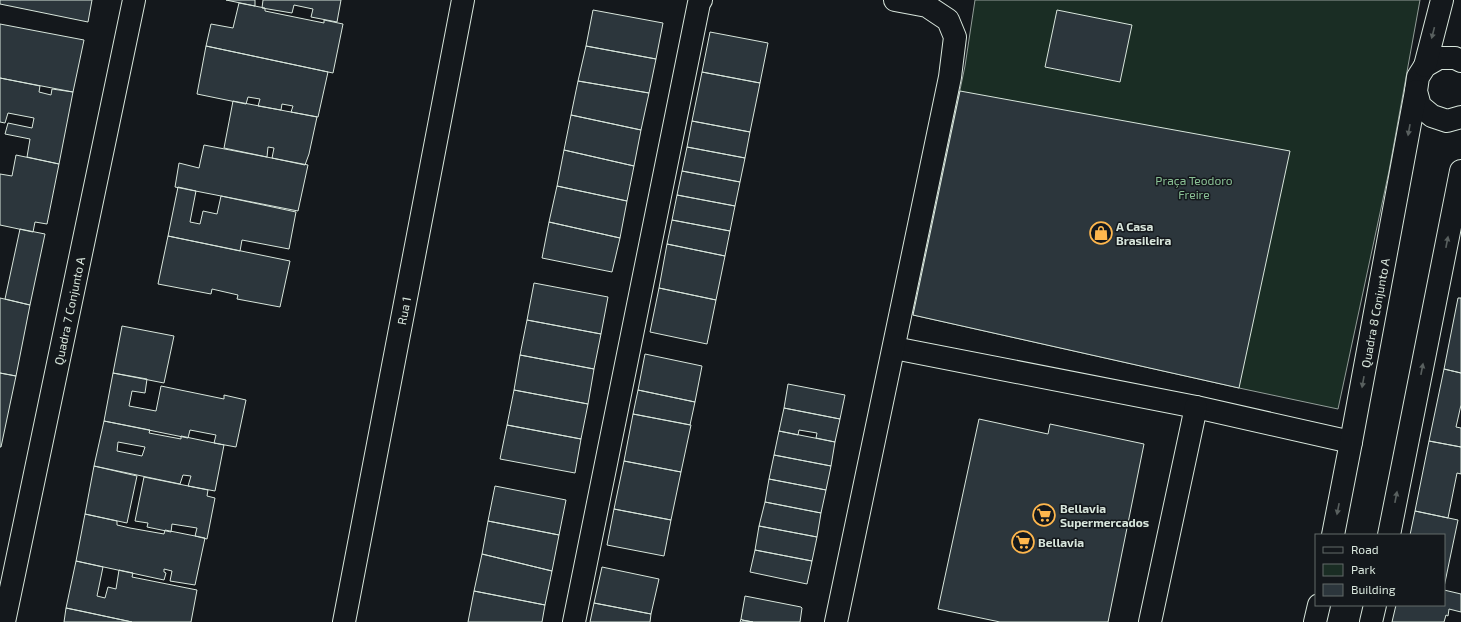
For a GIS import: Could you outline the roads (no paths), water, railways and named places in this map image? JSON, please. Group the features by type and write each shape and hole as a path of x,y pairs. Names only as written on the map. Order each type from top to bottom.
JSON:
{"street":[{"name":"Quadra 7 Conjunto A","path":"4,622 134,0"},
{"name":"Rua 1","path":"344,622 463,0"},
{"path":"574,622 699,3 701,0"},
{"path":"836,622 950,77 955,37 948,20 927,6 895,0"},
{"name":"Quadra 8 Conjunto A","path":"1333,534 1418,77 1425,66 1442,0"},
{"path":"1425,66 1439,58 1455,58 1461,61"},
{"path":"1416,91 1420,106 1432,116 1447,121 1461,117"},
{"path":"1389,534 1461,171"},
{"path":"894,348 1196,407 1351,442"},
{"path":"1150,622 1196,407"},
{"path":"1315,622 1318,606"},
{"path":"1371,622 1375,606"}],"place":[{"name":"A Casa Brasileira","path":"1101,233"},
{"name":"Bellavia Supermercados","path":"1044,515"},
{"name":"Bellavia","path":"1023,542"}],"park label":[{"name":"Praça Teodoro Freire","path":"1194,187"}]}
